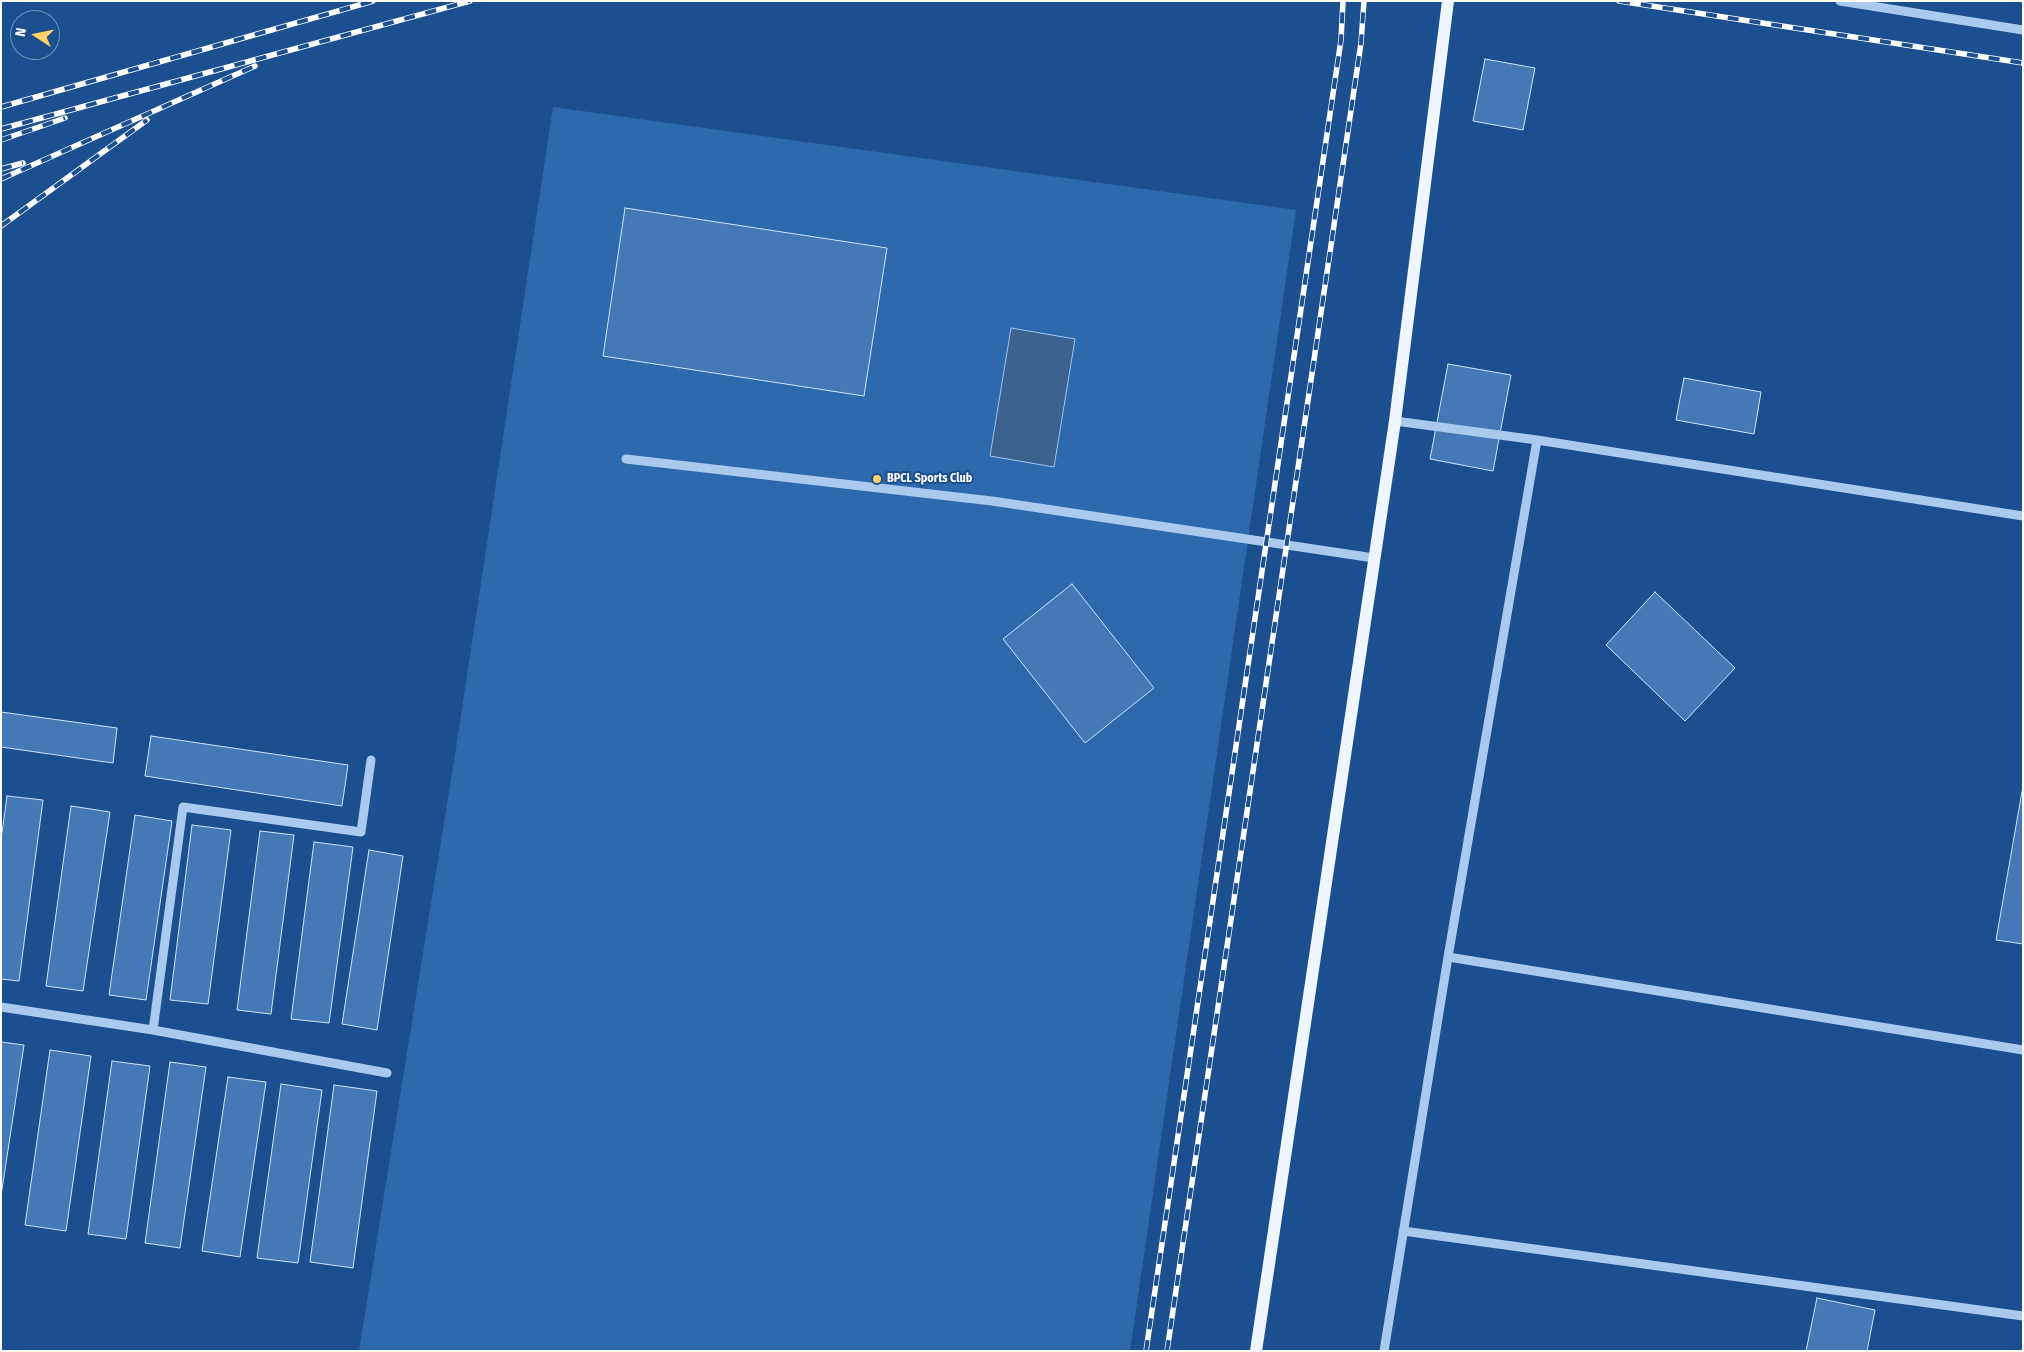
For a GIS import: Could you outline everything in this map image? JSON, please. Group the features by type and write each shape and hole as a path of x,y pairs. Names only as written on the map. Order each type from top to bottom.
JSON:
{"main road":[{"path":"1256,1351 1395,421 1448,1"}],"lane":[{"path":"1840,1 2023,30"},
{"path":"1395,421 1537,440 2023,516"},
{"path":"1384,1351 1448,958 1537,440"},
{"path":"626,459 992,501 1374,558"},
{"path":"153,1030 183,807 361,832 371,760"},
{"path":"1448,958 2023,1050"},
{"path":"1,1007 153,1030 387,1073"},
{"path":"1403,1231 2023,1316"}],"shaded area":[{"name":"BPCL Sports Club","path":"553,107 1296,210 1130,1351 359,1351 456,748"},
{"path":"1011,328 1075,339 1054,467 990,456"}],"building":[{"path":"1485,59 1535,68 1523,130 1473,121"},
{"path":"625,208 887,248 864,396 603,356"},
{"path":"1448,364 1511,375 1493,471 1430,459"},
{"path":"1684,378 1761,392 1754,434 1676,420"},
{"path":"1072,584 1154,688 1085,743 1003,639"},
{"path":"1655,592 1735,668 1685,721 1606,645"},
{"path":"1,712 117,728 113,763 1,747"},
{"path":"151,736 348,765 342,806 145,776"},
{"path":"2023,786 2023,944 1996,940"},
{"path":"7,796 43,800 19,981 1,979 1,840"},
{"path":"71,806 110,812 83,991 46,986"},
{"path":"135,815 172,821 146,1000 109,995"},
{"path":"192,825 231,830 208,1004 170,1000"},
{"path":"260,831 294,835 271,1014 237,1010"},
{"path":"314,842 353,847 329,1023 291,1019"},
{"path":"369,850 403,856 377,1030 342,1024"},
{"path":"1,1042 24,1045 1,1196"},
{"path":"50,1050 91,1056 66,1231 25,1225"},
{"path":"112,1061 150,1066 126,1239 88,1234"},
{"path":"170,1062 206,1067 180,1248 145,1243"},
{"path":"228,1077 266,1082 240,1257 202,1251"},
{"path":"281,1084 322,1090 298,1263 257,1258"},
{"path":"334,1085 377,1091 353,1268 310,1262"},
{"path":"1817,1298 1875,1310 1867,1351 1806,1351"}],"railway":[{"path":"1,107 373,1"},
{"path":"1,129 470,1"},
{"path":"1146,1351 1341,40 1343,1"},
{"path":"1167,1351 1361,43 1364,1"},
{"path":"1619,1 2023,63"},
{"path":"1,179 255,66"},
{"path":"1,140 65,118"},
{"path":"1,226 147,120"},
{"path":"1,169 23,163"}],"place":[{"name":"BPCL Sports Club","path":"877,479"}]}
